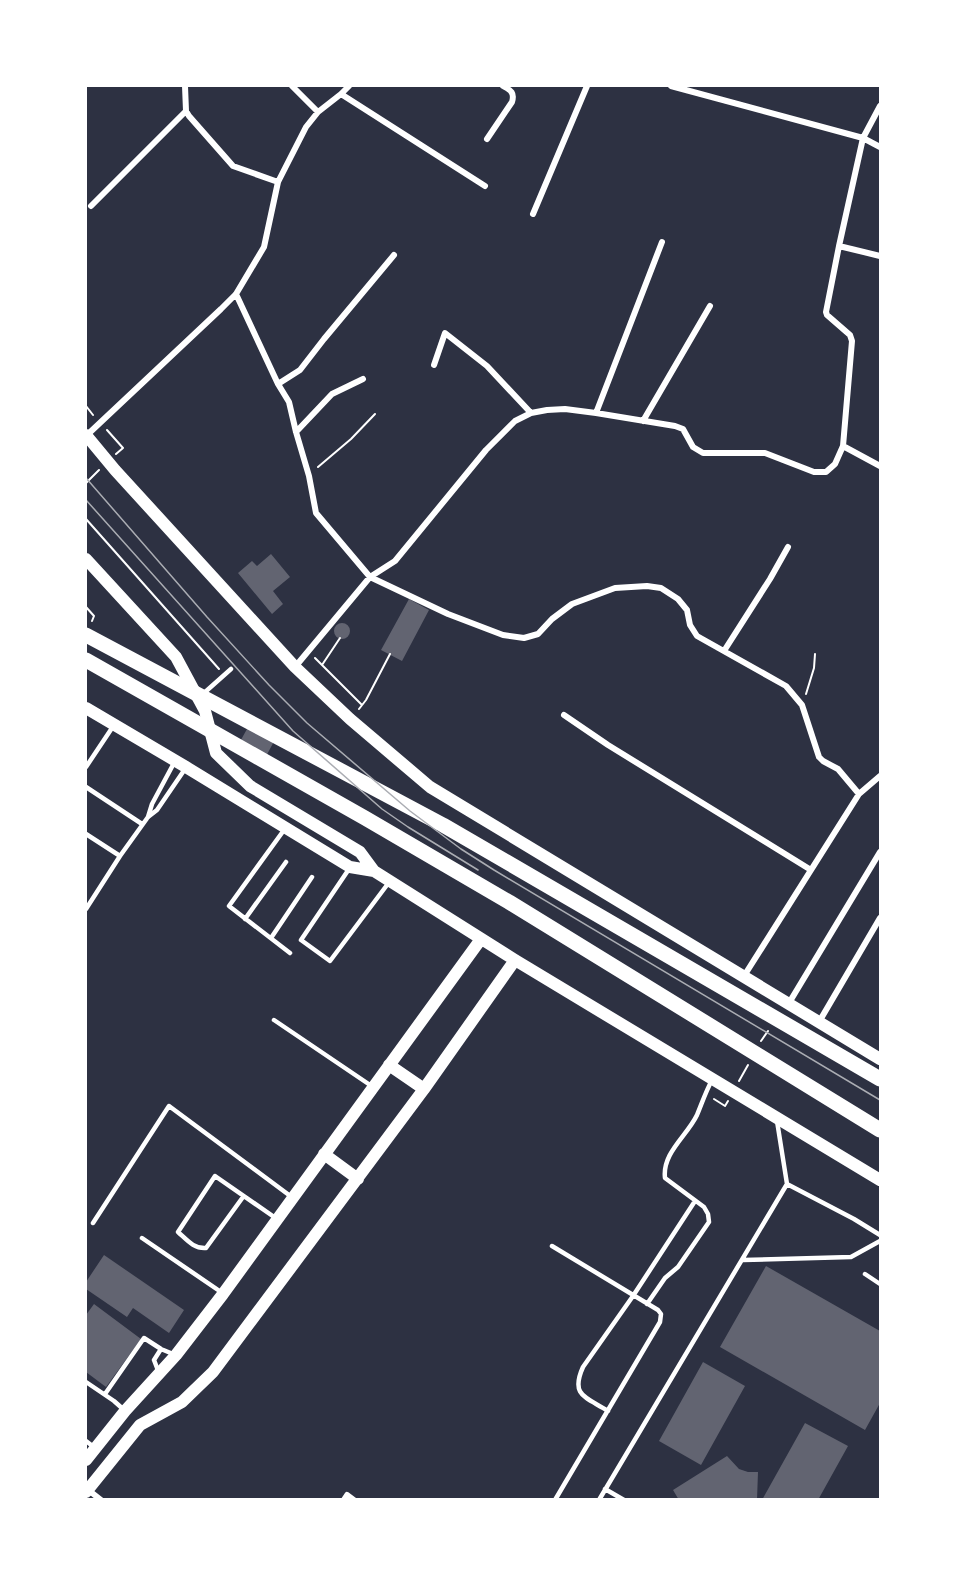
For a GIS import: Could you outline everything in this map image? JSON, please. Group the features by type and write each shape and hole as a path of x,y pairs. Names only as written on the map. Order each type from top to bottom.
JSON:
{"highway":[{"path":"86,635 443,825 880,1079"},
{"path":"86,660 509,902 880,1130"}],"main road":[{"path":"86,436 295,668 350,720 430,787 880,1059"},
{"path":"86,560 176,657 205,711 216,753 250,786 360,852 374,871 481,939 880,1180"},
{"path":"86,708 350,867 374,871"},
{"path":"86,1460 90,1444 160,1374 223,1294 481,939"},
{"path":"86,1490 140,1425 182,1402 213,1372 424,1089 515,960"},
{"path":"389,1065 424,1089"},
{"path":"324,1154 358,1179"}],"street":[{"path":"185,86 186,111 233,166 278,182"},
{"path":"292,86 318,112"},
{"path":"86,436 236,294 264,247 278,182 306,127 318,112 349,86"},
{"path":"487,139 514,96 503,86"},
{"path":"533,214 587,86"},
{"path":"671,86 863,138 880,147"},
{"path":"341,94 485,186"},
{"path":"295,668 370,577 395,561 486,450 516,421 531,413 565,409 675,426 683,429 693,447 703,453 765,453 814,472 826,472 835,464 843,446 852,341 850,335 826,312 863,138 880,106"},
{"path":"91,206 186,111"},
{"path":"596,413 662,242"},
{"path":"839,246 880,256"},
{"path":"278,384 300,370 394,255"},
{"path":"236,294 278,384 289,402 309,476 316,513 370,577 448,614 502,635 524,638 538,634 552,619 572,604 615,588 647,586 661,588 678,599 687,610 690,625 697,636 786,686 802,705 819,757 838,769 859,794"},
{"path":"643,421 710,306"},
{"path":"434,365 445,333 487,366 531,413"},
{"path":"296,432 332,394 363,379"},
{"path":"843,446 880,466"},
{"path":"724,651 788,547"},
{"path":"564,715 608,745 811,870"},
{"path":"744,976 859,794 880,776"},
{"path":"789,1003 880,852"},
{"path":"819,1022 880,918"},
{"path":"86,1490 101,1500"}],"lane":[{"path":"198,699 231,669"},
{"path":"86,767 114,725"},
{"path":"148,817 152,804 181,764"},
{"path":"86,909 142,824 157,810 181,764"},
{"path":"86,787 142,824"},
{"path":"286,828 229,906 290,953"},
{"path":"86,834 120,856"},
{"path":"245,919 286,862"},
{"path":"350,867 301,940 330,961 390,881"},
{"path":"271,938 312,877"},
{"path":"274,1020 373,1087"},
{"path":"647,1304 665,1278 678,1267 709,1222 705,1207 665,1178 664,1171 670,1155 696,1117 712,1080"},
{"path":"93,1223 170,1106 293,1198"},
{"path":"599,1500 786,1184 776,1118"},
{"path":"243,1197 206,1248 194,1247 178,1232 215,1176 278,1219"},
{"path":"786,1184 880,1235"},
{"path":"608,1411 582,1395 578,1388 578,1378 695,1200"},
{"path":"142,1238 223,1294"},
{"path":"743,1260 851,1257 880,1241"},
{"path":"552,1246 658,1310 661,1314 660,1323 555,1500"},
{"path":"865,1274 880,1284"},
{"path":"105,1394 144,1338 176,1355"},
{"path":"160,1374 154,1360 161,1349"},
{"path":"86,1382 125,1411"},
{"path":"605,1489 624,1500"},
{"path":"343,1500 347,1494 355,1500"}],"path":[{"path":"317,468 351,439 375,414"},
{"path":"107,431 123,448"},
{"path":"86,519 217,665"},
{"path":"322,664 340,638"},
{"path":"308,652 362,705"},
{"path":"350,720 362,705 390,654"},
{"path":"802,705 814,668 815,654"},
{"path":"705,1094 725,1106"}],"building":[{"path":"271,554 290,577 273,591 283,604 272,614 238,573 252,561 257,566"},
{"path":"409,599 429,610 402,661 381,650"},
{"path":"342,623 350,631 342,639 334,631"},
{"path":"247,729 279,732 263,762 237,747"},
{"path":"104,1255 184,1310 169,1333 133,1308 127,1317 86,1289 86,1282"},
{"path":"766,1266 880,1331 880,1403 865,1430 720,1347"},
{"path":"94,1304 141,1339 106,1387 86,1372 86,1315"},
{"path":"703,1362 745,1386 701,1465 659,1441"},
{"path":"805,1423 848,1446 818,1500 762,1500"},
{"path":"727,1456 739,1469 758,1472 757,1500 679,1500 673,1490"}],"tram line":[{"path":"86,478 269,685 307,723 410,811 494,870 880,1100"},
{"path":"86,500 293,731 382,809 478,870"}]}
